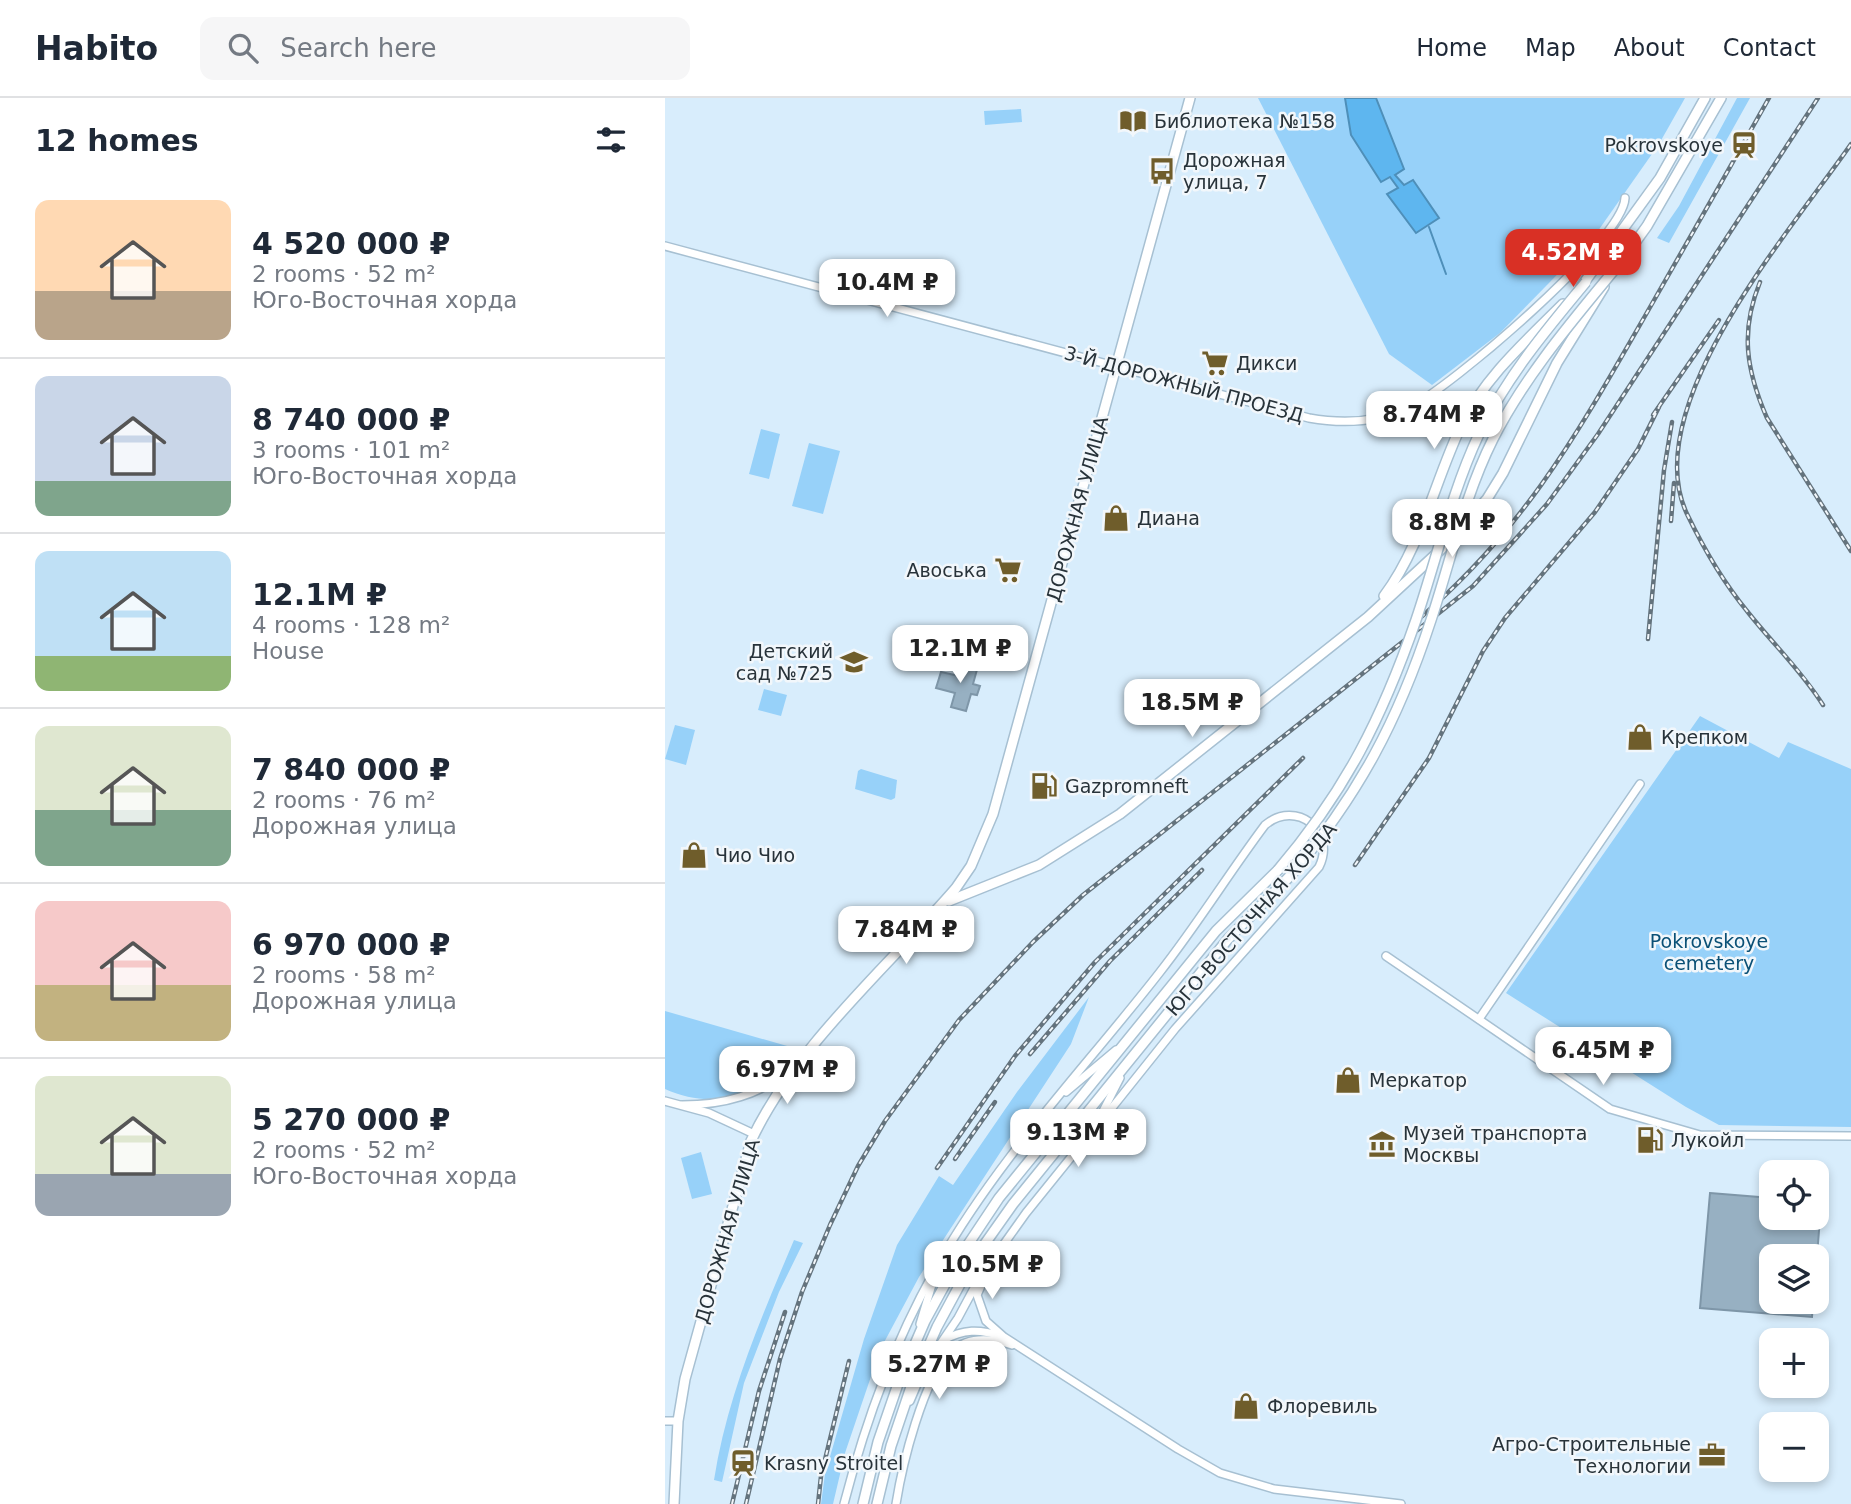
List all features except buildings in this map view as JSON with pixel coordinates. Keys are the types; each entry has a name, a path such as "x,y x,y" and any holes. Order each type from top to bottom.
{"main road":[{"name":"ДОРОЖНАЯ УЛИЦА","path":"674,1504 678,1421 685,1379 743,1164 754,1134 774,1097 798,1065 966,875 993,814 1190,98"},
{"name":"ЮГО-ВОСТОЧНАЯ ХОРДА","path":"863,1504 878,1442 914,1346 961,1255 999,1198 1122,1046 1216,931 1278,870 1338,792 1373,732 1416,618 1458,483 1480,432 1533,346 1586,282 1634,216 1705,98"},
{"name":"ЮГО-ВОСТОЧНАЯ ХОРДА","path":"877,1504 891,1446 937,1327 972,1262 1013,1204 1228,939 1291,875 1335,822 1385,737 1431,621 1472,488 1493,439 1545,355 1647,226 1721,98"},
{"path":"940,907 1039,865 1120,814 1368,617 1448,543 1487,499 1503,473 1557,363 1620,263"},
{"path":"1368,617 1391,586 1403,564 1462,424 1477,400 1529,338 1586,282"},
{"path":"966,875 971,887 979,889"},
{"path":"956,888 979,889"}],"street":[{"name":"3-Й ДОРОЖНЫЙ ПРОЕЗД","path":"665,246 1309,418 1347,422 1387,416 1421,401 1459,375 1531,314 1612,225 1624,205 1625,198"},
{"path":"1479,1019 1640,784"},
{"path":"844,1504 866,1426 886,1369 940,1261 982,1197 1162,970 1265,825 1284,815 1308,820 1319,831 1325,844 1319,867 1175,1029 1026,1213 924,1368 891,1446"},
{"path":"1386,956 1610,1109 1700,1135 1851,1136"},
{"path":"1056,1101 1122,1046"},
{"path":"1091,1134 1115,1085 1135,1055"},
{"path":"682,1105 721,1103 751,1094 798,1065"},
{"path":"665,1101 731,1122 754,1134"},
{"path":"914,1346 940,1261"},
{"path":"991,1263 977,1296 986,1321 1025,1351 1220,1473 1274,1489 1401,1504"},
{"path":"943,1340 954,1334 978,1331 1004,1337"},
{"path":"896,1504 913,1434 941,1363 961,1345 984,1339 997,1340 1025,1351"},
{"path":"665,1421 678,1421"}],"green space":[{"path":"1258,98 1685,98 1659,144 1593,238 1500,333 1432,385 1389,354"},
{"path":"1737,98 1750,98 1669,243 1657,238 1679,206"},
{"path":"1021,109 1022,122 985,125 984,111"},
{"path":"761,429 780,434 769,479 749,474"},
{"path":"809,443 840,451 823,514 792,506"},
{"path":"764,689 787,695 781,716 758,710"},
{"name":"Pokrovskoye cemetery","path":"1700,716 1779,758 1788,742 1851,769 1851,1127 1719,1125 1506,993"},
{"path":"675,725 695,730 686,765 665,759"},
{"path":"861,769 897,780 895,798 891,800 855,789 858,771"},
{"path":"1089,997 1071,1044 919,1277 880,1350 845,1453 833,1504 821,1504 825,1474 864,1339 897,1245 939,1176 953,1185 1017,1092"},
{"path":"665,1011 801,1050 771,1077 739,1094 704,1099 685,1096 665,1089"},
{"path":"701,1152 712,1194 692,1199 681,1158"},
{"path":"794,1240 803,1243 779,1292 744,1383 722,1482 714,1480 736,1388"}],"shaded area":[{"path":"1345,98 1376,98 1404,169 1395,175 1404,185 1413,180 1439,218 1416,233 1387,194 1398,188 1390,177 1381,182 1351,135"}],"waterway":[{"path":"1429,227 1446,274"}],"railway":[{"path":"1413,624 1486,554 1516,518 1570,443 1769,98"},
{"path":"746,1504 780,1359 802,1292 830,1225 858,1166 885,1121 959,1020 1033,942 1083,895 1473,586 1547,504 1598,434 1818,98"},
{"path":"1823,705 1739,600 1715,565 1688,516 1677,473 1683,425 1701,373 1727,321 1760,270 1851,144"},
{"path":"1760,282 1748,334 1754,383 1767,418 1851,551"},
{"path":"1653,415 1719,320"},
{"path":"1355,865 1429,758 1483,651 1505,618 1595,512 1638,449 1659,407"},
{"path":"1648,639 1664,470 1672,422"},
{"path":"1671,521 1674,483"},
{"path":"937,1168 1015,1056 1095,962 1303,758"},
{"path":"1030,1054 1110,961 1202,870"},
{"path":"955,1159 995,1102"},
{"path":"732,1504 759,1391 785,1312"},
{"path":"818,1504 821,1476 849,1361"}],"place":[{"name":"Библиотека №158","path":"1133,121"},
{"name":"Pokrovskoye","path":"1744,145"},
{"name":"Дорожная улица, 7","path":"1162,171"},
{"name":"Дикси","path":"1215,363"},
{"name":"Диана","path":"1116,518"},
{"name":"Авоська","path":"1008,570"},
{"name":"Детский сад №725","path":"854,662"},
{"name":"Крепком","path":"1640,737"},
{"name":"Gazpromneft","path":"1044,786"},
{"name":"Чио Чио","path":"694,855"},
{"name":"Меркатор","path":"1348,1080"},
{"name":"Лукойл","path":"1650,1140"},
{"name":"Музей транспорта Москвы","path":"1382,1144"},
{"name":"Флоревиль","path":"1246,1406"},
{"name":"Агро-Строительные Технологии","path":"1712,1455"},
{"name":"Krasny Stroitel","path":"743,1463"}]}
